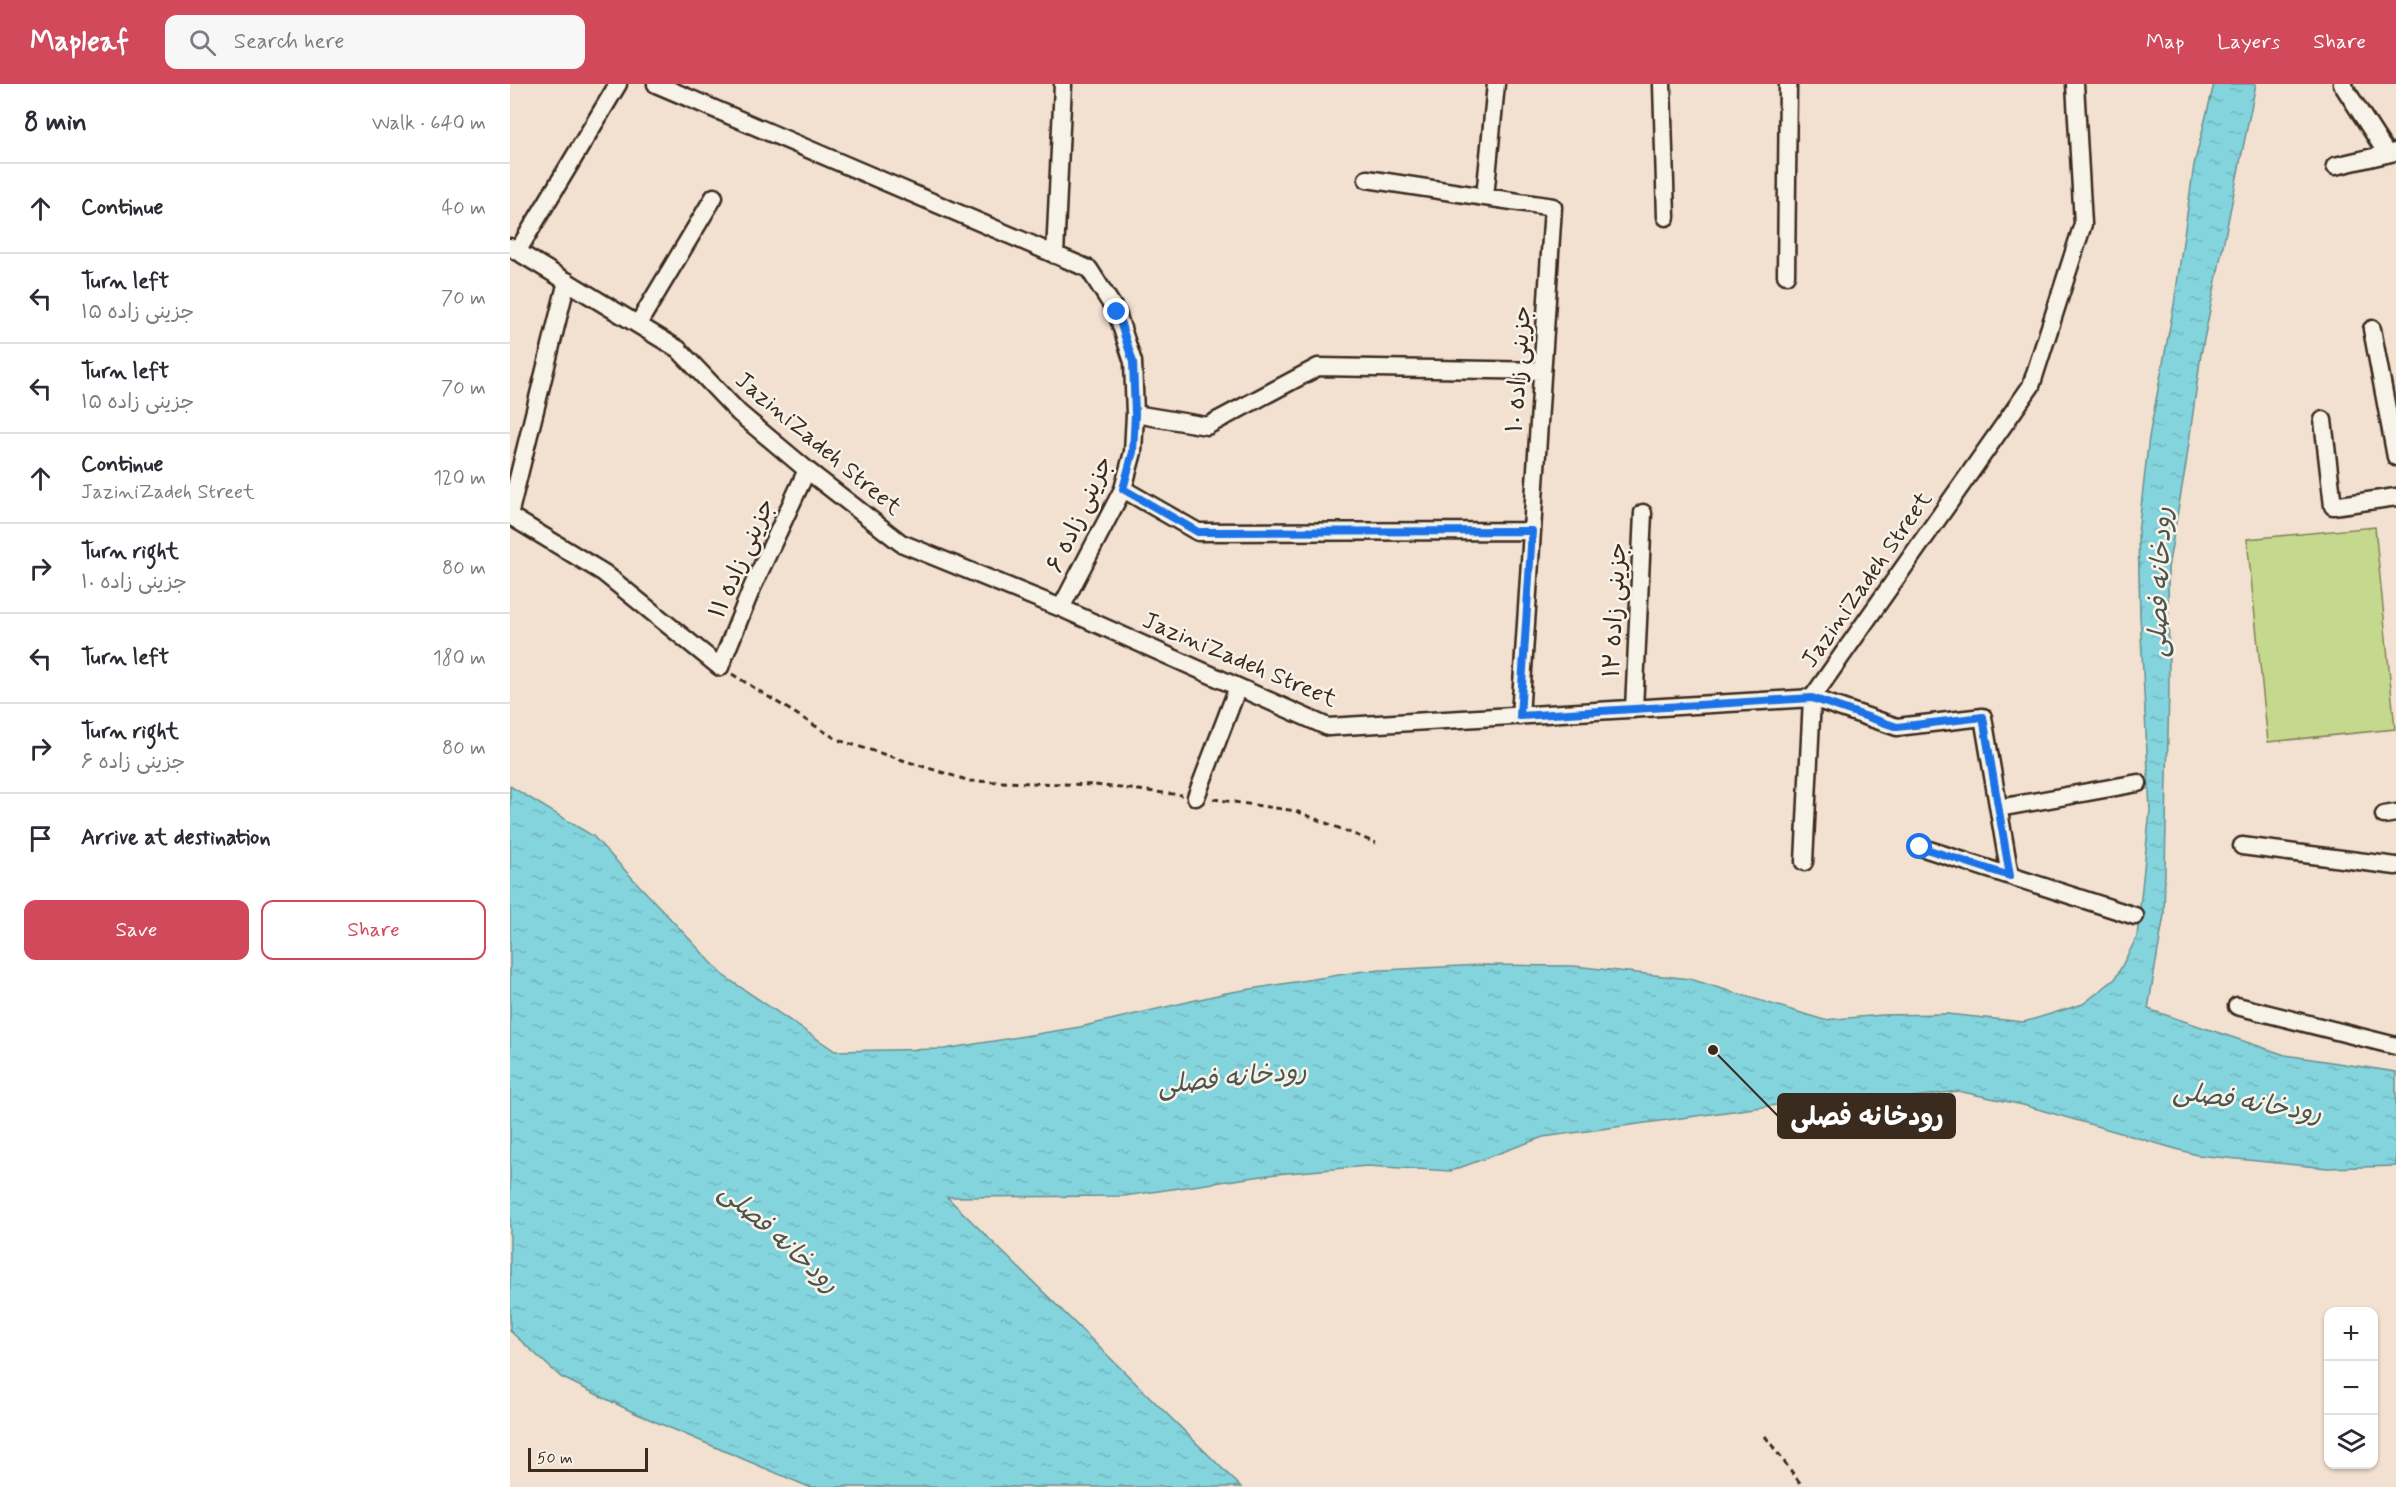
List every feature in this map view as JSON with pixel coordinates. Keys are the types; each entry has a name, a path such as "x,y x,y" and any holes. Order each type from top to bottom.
{"street":[{"path":"514,249 618,84"},
{"name":"جزینی زاده ۶","path":"656,84 1089,269 1117,312 1133,362 1135,414 1133,452 1123,489 1061,608"},
{"path":"1055,255 1063,84"},
{"path":"1662,84 1666,217"},
{"path":"1786,275 1788,84"},
{"name":"JaziniZadeh Street","path":"514,249 678,348 739,413 807,470 901,543 1061,608 1329,727 1812,698 2031,386 2083,224 2074,84"},
{"path":"2335,166 2391,153 2342,84"},
{"path":"1367,179 1485,197 1492,85"},
{"path":"638,324 714,197"},
{"name":"جزینی زاده ۱۰","path":"1485,197 1553,207 1520,716"},
{"path":"510,511 567,281"},
{"path":"2373,328 2396,457"},
{"path":"1135,414 1207,426 1318,367 1542,371"},
{"path":"2323,420 2333,506 2396,497"},
{"name":"جزینی زاده ۱۱","path":"720,666 751,590 807,470"},
{"path":"1123,489 1198,532 1532,531"},
{"name":"جزینی زاده ۱۲","path":"1634,709 1643,513"},
{"path":"510,516 604,573 720,666"},
{"path":"1196,797 1238,687"},
{"path":"1804,862 1812,698 1897,727 1983,717 2010,876"},
{"path":"1999,808 2138,783"},
{"path":"2242,846 2396,866"},
{"path":"1920,847 2135,916"},
{"path":"2237,1006 2396,1046"}],"path":[{"path":"720,666 838,740 970,781 1095,785 1296,811 1376,843"},
{"path":"1765,1436 1803,1487"}],"green space":[{"path":"2375,527 2395,729 2268,742 2247,539"}],"water":[{"path":"2214,84 2256,84 2201,354 2186,464 2168,568 2169,687 2164,915 2148,1009 2285,1055 2396,1072 2396,1166 2327,1168 2197,1155 2023,1105 1958,1091 1899,1099 1842,1098 1784,1104 1543,1137 1451,1171 1367,1166 1276,1174 1124,1196 947,1197 1241,1487 809,1487 635,1413 561,1377 510,1331 510,786 593,836 724,976 835,1051 944,1049 1080,1027 1226,993 1364,971 1481,965 1574,966 1690,979 1824,1020 1883,1015 1947,1014 2024,1022 2083,1004 2115,979 2137,937 2150,810 2138,533 2149,437 2174,305 2194,165"}],"place":[{"name":"رودخانه فصلی","path":"1713,1050"}],"route":[{"path":"1117,312 1133,362 1135,414 1133,452 1123,489 1198,532 1532,531 1520,716 1812,698 1897,727 1983,717 2010,876 1920,847"}]}
